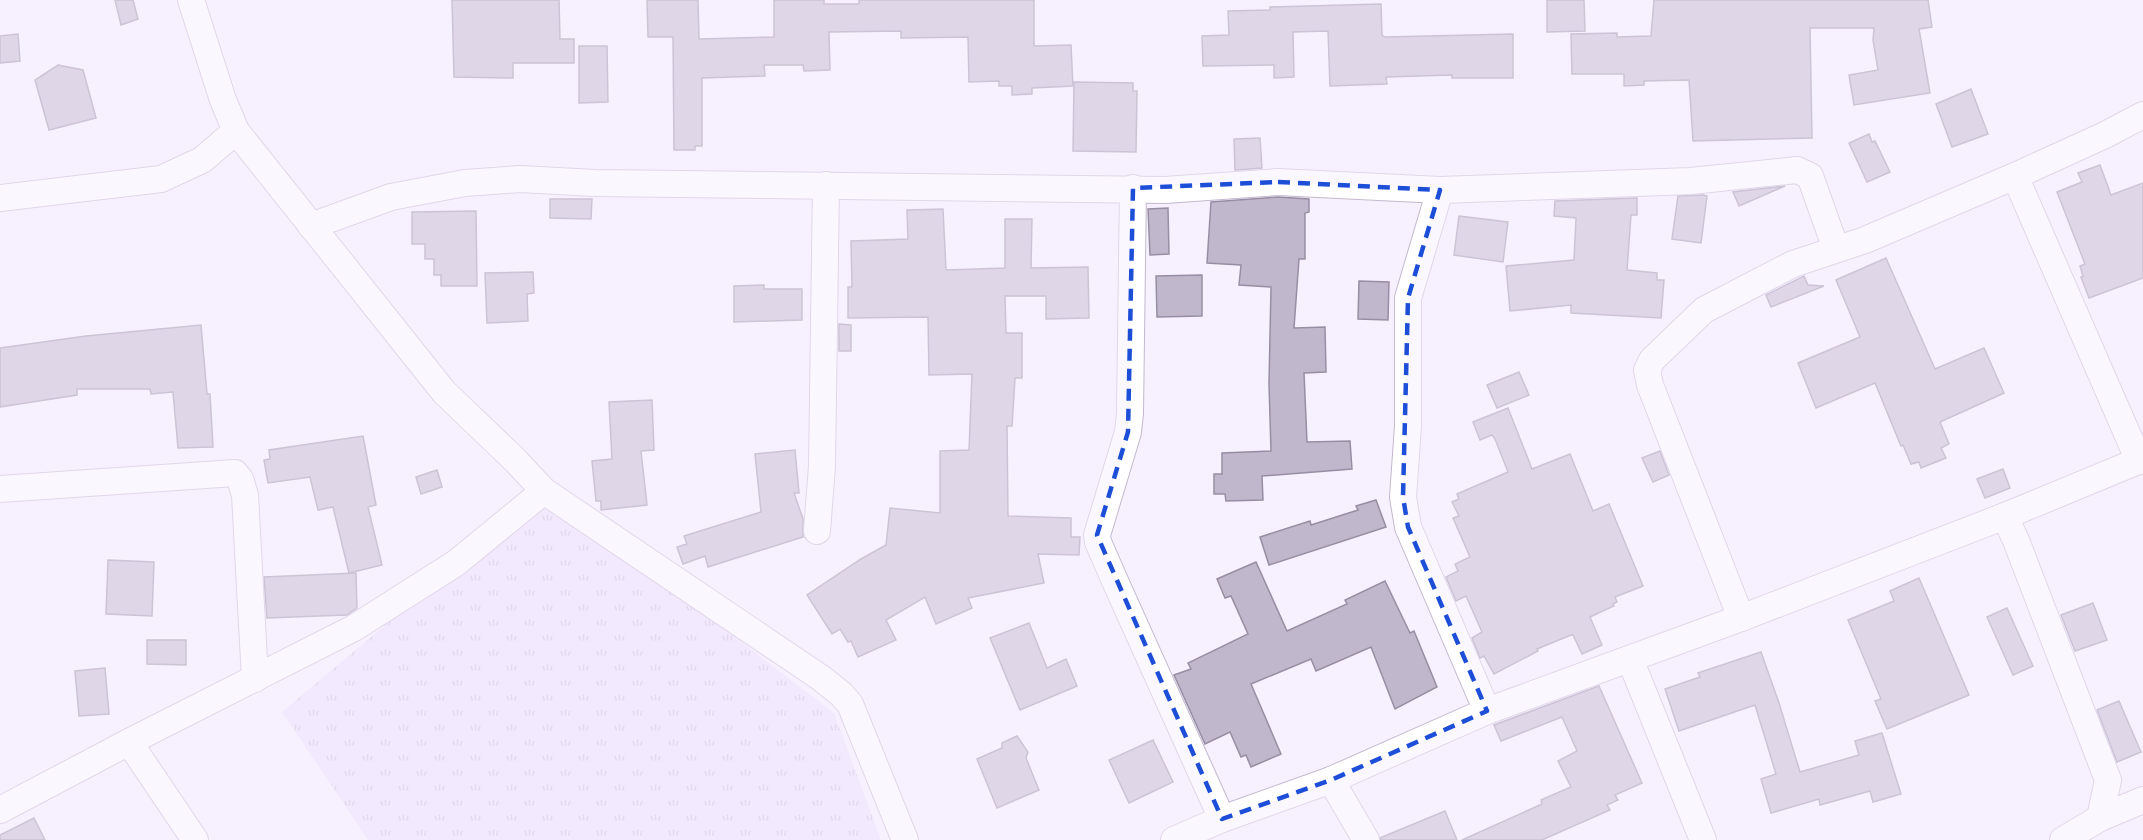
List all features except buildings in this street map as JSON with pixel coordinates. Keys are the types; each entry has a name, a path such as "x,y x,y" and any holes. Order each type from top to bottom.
{"street":[{"path":"191,0 223,100 236,131 444,392 544,491 841,694 850,704 905,840"},
{"path":"1741,618 1650,385 1647,370 1652,360 1704,310 1793,264 1865,240 2015,176 2143,115"},
{"path":"0,198 161,179 202,160 236,131"},
{"path":"311,226 391,197 465,183 520,179 595,183 1165,190 1278,182 1440,190 1691,181 1797,170 1810,176 1836,249"},
{"path":"1174,840 1222,819 1331,780 1487,711 1741,618 2005,516 2141,460 2015,176"},
{"path":"817,531 822,466 826,185"},
{"path":"1133,188 1128,432 1097,535 1114,581 1222,819"},
{"path":"1440,190 1408,298 1408,426 1403,497 1408,527 1487,711"},
{"path":"0,489 235,473 240,479 245,495 255,679"},
{"path":"0,810 354,628 456,563 544,491"},
{"path":"2005,516 2108,780 2100,818"},
{"path":"1630,659 1703,840"},
{"path":"129,742 195,840"},
{"path":"1331,780 1366,840"},
{"path":"2063,840 2100,818 2143,800"}],"highlighted area":[{"path":"1278,182 1440,190 1408,298 1403,497 1408,527 1487,711 1331,780 1222,819 1097,535 1128,432 1133,188"}],"green space":[{"path":"544,491 834,713 881,840 368,840 282,712"}]}
